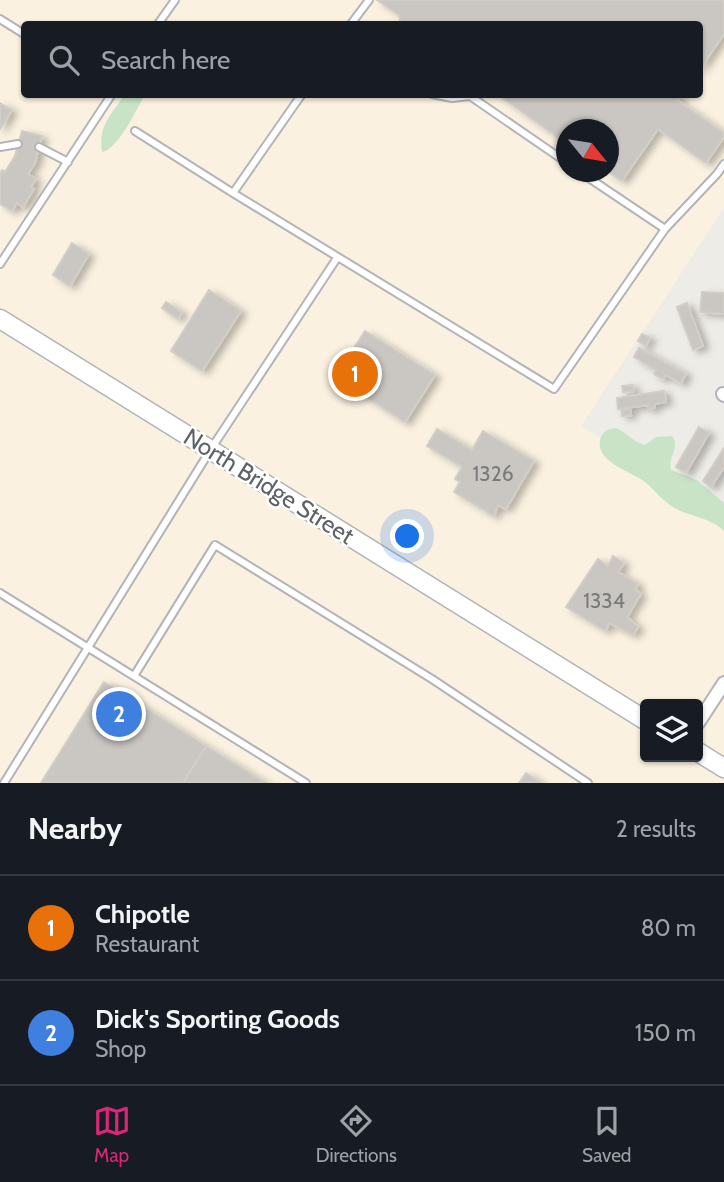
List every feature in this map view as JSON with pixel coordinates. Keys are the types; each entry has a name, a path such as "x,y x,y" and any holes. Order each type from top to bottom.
{"main road":[{"name":"North Bridge Street","path":"0,319 640,717"},
{"path":"703,755 724,768"}],"street":[{"path":"703,715 724,683"}],"lane":[{"path":"160,21 175,0"},
{"path":"353,21 369,0"},
{"path":"0,19 21,32"},
{"path":"0,264 109,98"},
{"path":"233,193 299,98"},
{"path":"473,98 556,155"},
{"path":"135,131 337,258 554,389 665,229 718,174 724,164"},
{"path":"0,147 18,144"},
{"path":"39,148 68,162"},
{"path":"595,182 665,229"},
{"path":"4,783 211,449 337,258"},
{"path":"134,676 215,545 432,679 588,783"},
{"path":"0,593 306,783"}],"shaded area":[{"path":"0,0 724,0 724,208 581,426 724,514 724,783 0,783"}],"green space":[{"path":"122,98 143,98 121,137 108,150 102,152 102,135"},
{"path":"616,428 645,445 656,437 672,436 675,448 671,470 697,480 724,503 724,531 711,522 676,509 645,482 616,466 603,455 600,448 602,434"}],"building":[{"path":"377,0 724,0 724,34 703,65 703,21 400,21 399,15"},
{"path":"503,98 679,98 677,100 724,133 706,163 658,129 622,181 619,179 619,119 556,119 556,136"},
{"path":"0,103 12,110 0,129"},
{"path":"22,131 42,136 35,163 28,174 36,179 31,187 34,189 23,207 17,203 12,211 0,204 0,174 2,170 5,172 15,156"},
{"path":"72,243 89,254 70,286 53,275"},
{"path":"209,290 241,311 202,371 171,351"},
{"path":"702,292 724,293 724,314 700,312"},
{"path":"166,302 182,312 178,319 162,308"},
{"path":"687,303 703,346 693,350 677,307"},
{"path":"365,331 435,375 405,422 335,377"},
{"path":"642,334 650,338 646,346 638,341"},
{"path":"639,348 686,374 681,383 666,375 663,379 654,374 656,370 634,357"},
{"path":"633,385 634,391 623,392 622,386"},
{"path":"664,391 666,402 655,404 655,408 648,409 648,405 618,409 617,398"},
{"path":"630,409 631,415 622,416 622,410"},
{"path":"699,427 709,433 686,473 676,467"},
{"path":"437,429 472,450 483,431 534,461 506,509 498,505 494,516 454,492 460,482 455,479 462,467 427,446"},
{"path":"724,448 724,467 711,487 703,481"},
{"path":"613,556 624,563 618,572 638,584 635,589 641,594 627,617 638,627 633,635 610,623 605,631 566,607 598,559 608,566"},
{"path":"104,682 206,746 183,783 41,783"},
{"path":"206,746 266,783 183,783"},
{"path":"526,773 541,783 519,783"}],"place":[{"name":"Chipotle","path":"355,374"},
{"name":"Dick's Sporting Goods","path":"119,714"}]}
